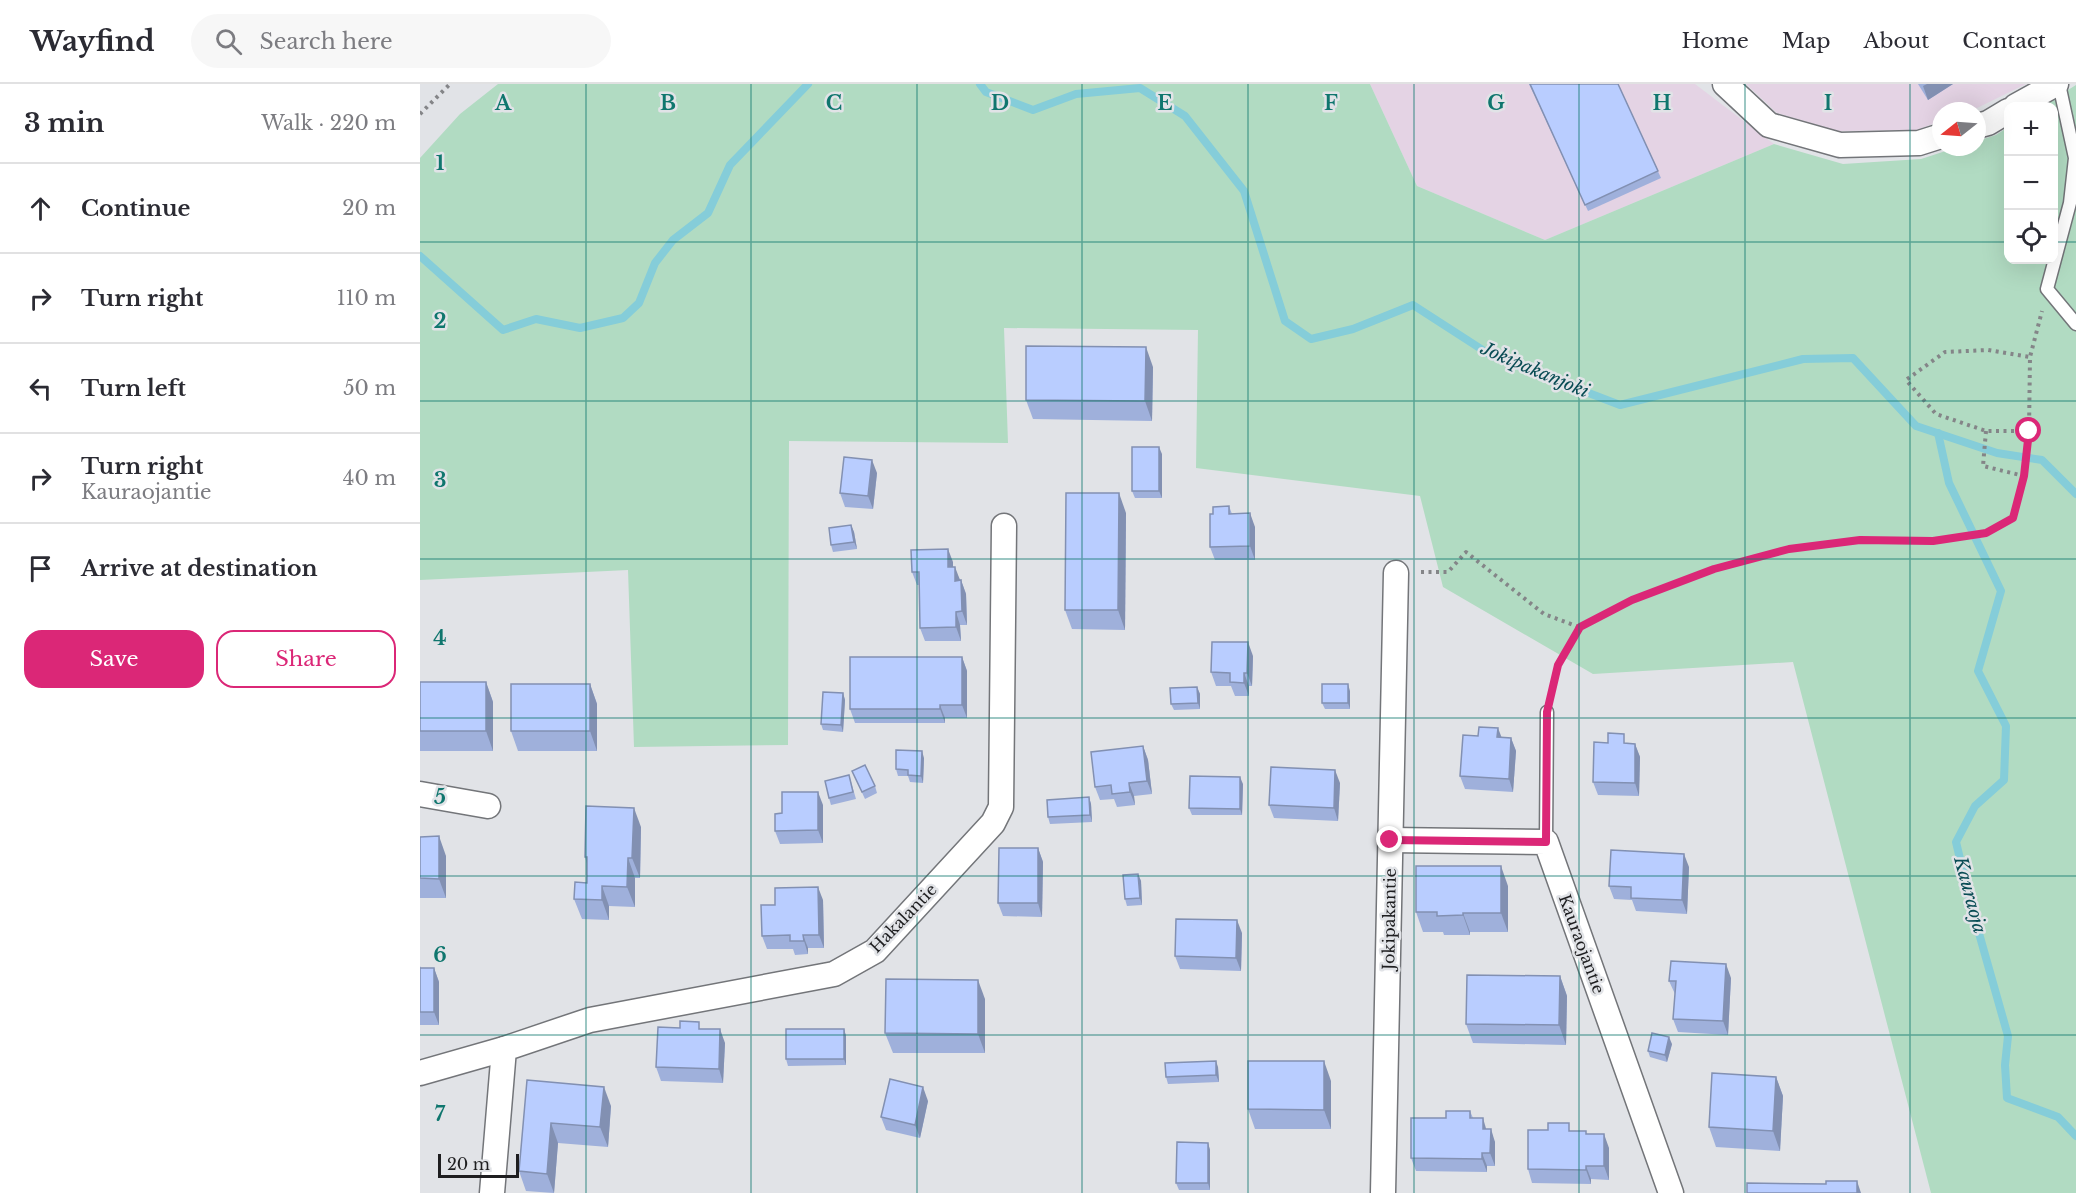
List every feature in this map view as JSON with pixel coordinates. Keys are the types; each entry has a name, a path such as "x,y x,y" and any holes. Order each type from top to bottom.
{"street":[{"path":"1725,84 1769,125 1840,145 1919,142 1932,138"},
{"path":"2023,102 2057,84"},
{"path":"1986,124 2004,113"},
{"name":"Hakalantie","path":"420,1073 504,1049 590,1020 834,974 875,951 993,823 1001,807 1004,526"},
{"name":"Jokipakantie","path":"1383,1193 1396,573"},
{"path":"420,794 488,806"},
{"path":"1390,840 1546,842"},
{"name":"Kauraojantie","path":"1546,842 1671,1193"},
{"path":"492,1193 504,1049"}],"lane":[{"path":"2057,84 2075,158 2070,203 2047,289 2076,324"},
{"path":"1546,842 1547,712"}],"path":[{"path":"420,114 450,84"},
{"path":"1547,712 1558,665 1580,627 1632,600 1714,569 1789,549 1860,540 1933,541 1986,533 2013,518 2024,476 2029,431 2030,357 2047,289"},
{"path":"2029,431 1986,431 1936,414 1906,380 1945,352 1988,350 2030,357"},
{"path":"1986,431 1983,466 2024,476"},
{"path":"1396,573 1448,572 1466,552 1544,614 1580,627"}],"shaded area":[{"path":"1370,84 1695,84 1774,144 1545,240 1417,186"},
{"path":"1746,84 2026,84 1986,104 1932,102 1932,124 1916,130 1838,131 1777,113"}],"green space":[{"path":"498,84 1370,84 1417,186 1545,240 1774,144 1843,164 1921,159 1932,155 1986,156 1986,138 2004,130 2004,264 2058,264 2058,102 2048,102 2076,85 2076,1193 1931,1193 1793,662 1593,674 1443,587 1420,496 1196,468 1198,330 1004,328 1008,443 789,441 788,745 634,747 628,570 420,580 420,158 460,114"}],"building":[{"path":"1530,84 1618,84 1658,171 1585,205"},
{"path":"1026,346 1146,347 1145,401 1026,400"},
{"path":"1132,447 1159,447 1159,491 1132,491"},
{"path":"844,457 872,460 868,496 840,493"},
{"path":"1066,493 1119,493 1118,610 1065,610"},
{"path":"1229,506 1229,514 1250,513 1250,546 1210,547 1210,514 1213,514 1213,507"},
{"path":"851,525 854,542 831,545 829,528"},
{"path":"948,549 948,567 955,567 955,581 961,580 962,611 956,612 956,627 920,628 919,572 912,572 911,550"},
{"path":"1212,642 1248,642 1247,673 1244,673 1244,683 1230,682 1230,673 1211,672"},
{"path":"850,657 962,657 962,705 940,705 940,709 850,709"},
{"path":"420,682 486,682 486,731 420,731"},
{"path":"511,684 590,684 590,731 511,731"},
{"path":"1322,684 1348,684 1348,703 1322,703"},
{"path":"1197,687 1198,703 1171,704 1170,688"},
{"path":"823,692 843,693 841,725 821,724"},
{"path":"1479,727 1498,728 1497,737 1511,738 1509,779 1460,776 1463,735 1478,736"},
{"path":"1608,733 1624,734 1624,743 1635,744 1635,783 1593,782 1594,742 1608,743"},
{"path":"1143,746 1147,781 1129,783 1130,792 1112,794 1111,785 1095,787 1091,752"},
{"path":"896,750 922,751 921,776 908,775 908,770 896,769"},
{"path":"865,765 875,786 862,792 852,771"},
{"path":"1271,767 1335,770 1334,808 1269,805"},
{"path":"849,775 853,792 829,798 825,781"},
{"path":"1190,776 1240,777 1240,809 1189,808"},
{"path":"782,792 818,792 818,830 775,831 775,814 782,813"},
{"path":"1089,797 1090,815 1048,817 1047,800"},
{"path":"586,806 634,808 632,858 628,858 627,887 602,886 602,900 574,899 575,882 587,883"},
{"path":"439,836 439,879 420,878 420,837"},
{"path":"999,848 1038,848 1038,903 998,903"},
{"path":"1611,850 1684,854 1682,900 1631,898 1631,887 1609,886"},
{"path":"1416,866 1501,866 1501,913 1437,916 1437,912 1416,912"},
{"path":"1138,874 1140,898 1125,899 1123,875"},
{"path":"818,887 819,935 803,935 804,941 790,941 790,935 762,936 761,905 775,905 775,888"},
{"path":"1176,919 1237,920 1236,958 1175,956"},
{"path":"1671,961 1726,964 1723,1021 1673,1019 1676,981 1669,981"},
{"path":"420,968 434,968 434,1012 420,1012"},
{"path":"1467,975 1560,976 1559,1025 1466,1024"},
{"path":"886,979 978,980 978,1034 885,1033"},
{"path":"680,1021 699,1022 699,1029 720,1029 719,1069 656,1067 658,1027 680,1028"},
{"path":"786,1029 844,1029 844,1059 786,1059"},
{"path":"1652,1033 1669,1037 1665,1055 1648,1051"},
{"path":"1216,1061 1216,1075 1166,1077 1165,1063"},
{"path":"1248,1061 1324,1061 1324,1110 1248,1109"},
{"path":"1712,1073 1776,1077 1773,1131 1709,1127"},
{"path":"890,1079 923,1087 915,1125 881,1117"},
{"path":"527,1080 604,1087 600,1127 551,1123 547,1174 519,1171"},
{"path":"1446,1111 1470,1111 1470,1118 1483,1118 1483,1129 1491,1129 1490,1153 1482,1153 1482,1159 1411,1158 1411,1118 1446,1118"},
{"path":"1548,1123 1569,1123 1569,1131 1604,1134 1604,1166 1586,1166 1586,1170 1528,1169 1528,1130 1548,1130"},
{"path":"1177,1142 1208,1143 1208,1183 1176,1183"},
{"path":"1826,1181 1857,1181 1857,1193 1747,1193 1747,1183 1826,1184"}],"waterway":[{"name":"Jokipakanjoki","path":"420,256 503,330 536,319 580,328 623,318 639,303 655,263 673,240 708,213 730,165 808,84"},
{"name":"Jokipakanjoki","path":"980,84 986,92 1033,110 1076,94 1140,88 1185,116 1244,191 1285,321 1311,339 1353,329 1413,305 1492,356 1620,405 1803,359 1853,358 1916,426 1997,453 2042,460 2076,494"},
{"name":"Kauraoja","path":"1938,433 1949,483 2001,591 1978,671 2006,726 2004,780 1975,806 1956,842 1971,905 2008,1036 2005,1065 2007,1098 2058,1117 2076,1136"}],"route":[{"path":"1390,840 1546,842 1547,712 1558,665 1580,627 1632,600 1714,569 1789,549 1860,540 1933,541 1986,533 2013,518 2024,476 2029,431"}]}
